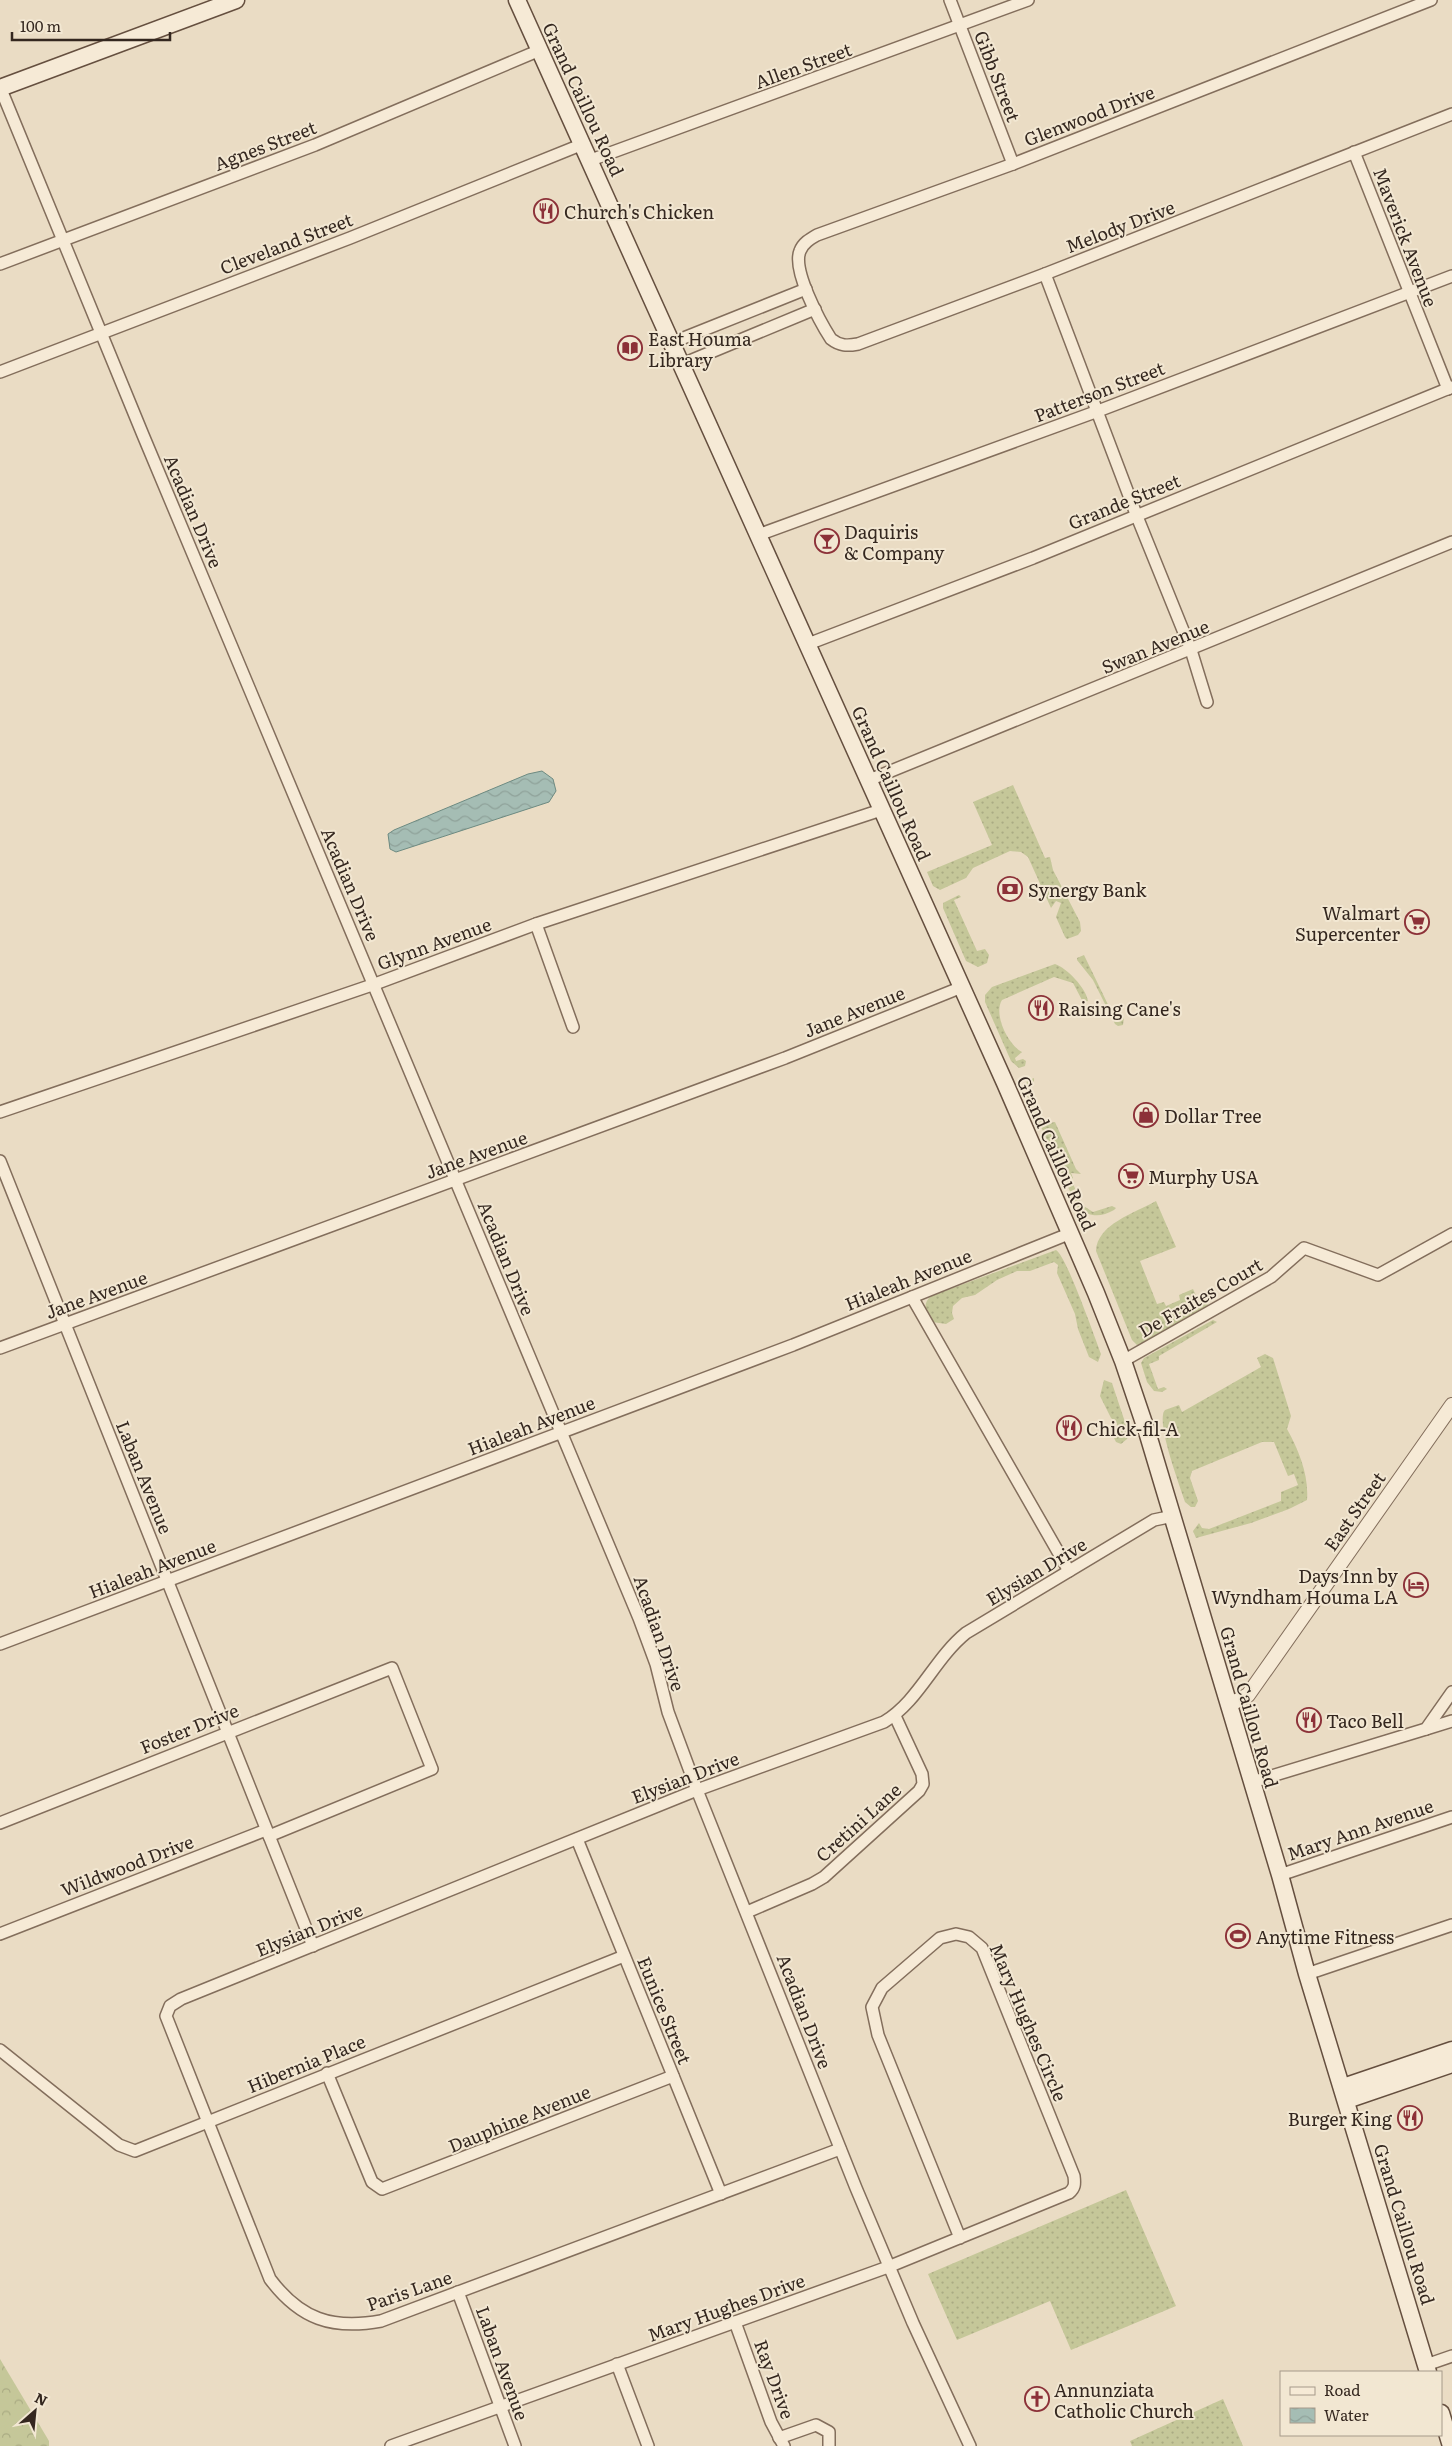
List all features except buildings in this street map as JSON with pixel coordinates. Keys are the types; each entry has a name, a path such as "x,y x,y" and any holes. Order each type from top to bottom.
{"main road":[{"path":"0,87 236,0"},
{"name":"Grand Caillou Road","path":"516,0 583,144 672,343 680,365 962,987 1071,1233 1123,1361 1173,1516 1280,1875 1307,1974 1345,2093 1427,2368"},
{"path":"1345,2093 1452,2050"},
{"path":"1345,2093 1452,2064"},
{"path":"1442,2416 1451,2446"}],"street":[{"name":"Gibb Street","path":"950,0 1012,164"},
{"name":"Allen Street","path":"590,160 1028,0"},
{"name":"Glenwood Drive","path":"816,309 806,289 798,261 799,252 808,239 1012,164 1431,0"},
{"name":"Agnes Street","path":"0,264 308,148 540,50"},
{"name":"Acadian Drive","path":"0,87 143,435 640,1618 656,1664 668,1712 697,1790 840,2149 888,2268 970,2446"},
{"name":"Melody Drive","path":"816,309 831,339 847,346 1045,274 1452,114"},
{"name":"Cleveland Street","path":"0,372 583,144"},
{"name":"Maverick Avenue","path":"1354,152 1409,292 1450,388"},
{"path":"1045,274 1136,514 1191,650 1207,702"},
{"name":"Patterson Street","path":"758,536 1098,411 1452,276"},
{"path":"672,343 806,289"},
{"path":"680,365 816,309"},
{"name":"Grande Street","path":"808,644 1033,558 1136,514 1450,388"},
{"name":"Swan Avenue","path":"869,780 1452,542"},
{"name":"Glynn Avenue","path":"0,1112 375,984 536,924 881,810"},
{"path":"536,924 574,1027"},
{"name":"Jane Avenue","path":"0,1348 785,1058 962,987"},
{"name":"Laban Avenue","path":"0,1161 312,1946"},
{"name":"Hialeah Avenue","path":"0,1644 563,1432 912,1297 1071,1233"},
{"name":"De Fraites Court","path":"1123,1361 1271,1277 1304,1248 1378,1275 1452,1234"},
{"path":"912,1297 1069,1571"},
{"name":"East Street","path":"1229,1705 1248,1695 1452,1405"},
{"name":"Elysian Drive","path":"169,2009 174,2002 181,1999 697,1790 876,1726 895,1716 905,1707 957,1640 1154,1520 1173,1516"},
{"name":"Foster Drive","path":"0,1822 392,1668 432,1770"},
{"path":"1426,1729 1452,1692"},
{"name":"Cretini Lane","path":"747,1912 824,1877 919,1791 923,1784 922,1774 895,1716"},
{"path":"1252,1782 1452,1721"},
{"name":"Wildwood Drive","path":"0,1934 432,1770"},
{"name":"Mary Ann Avenue","path":"1280,1875 1452,1817"},
{"name":"Eunice Street","path":"577,1839 721,2194"},
{"path":"1307,1974 1452,1925"},
{"name":"Mary Hughes Circle","path":"960,2238 878,2035 872,2007 882,1988 945,1936 956,1934 969,1937 982,1948 1074,2176 1075,2184 1069,2193"},
{"name":"Hibernia Place","path":"0,2050 119,2146 135,2151 624,1956"},
{"name":"Paris Lane","path":"169,2009 166,2016 270,2279 292,2304 317,2318 333,2324 360,2325 381,2321 840,2149"},
{"name":"Dauphine Avenue","path":"327,2073 372,2182 382,2189 389,2188 673,2076"},
{"name":"Mary Hughes Drive","path":"391,2446 888,2268 1069,2193"},
{"name":"Laban Avenue","path":"458,2292 516,2446"},
{"name":"Ray Drive","path":"735,2322 782,2442"},
{"path":"1427,2368 1452,2356"},
{"path":"617,2364 648,2446"},
{"path":"782,2442 816,2425 828,2432 829,2446"}],"green space":[{"path":"1013,785 1045,858 1050,857 1053,870 1080,922 1081,931 1078,935 1067,939 1065,937 1056,917 1061,903 1056,901 1051,908 1028,857 1021,852 1010,851 973,868 966,878 940,890 933,886 927,872 992,845 973,802"},
{"path":"959,895 961,897 954,900 977,951 985,949 989,955 987,963 978,967 966,961 943,908 943,903"},
{"path":"1084,955 1114,1017 1121,1015 1124,1017 1123,1025 1118,1026 1115,1024 1093,980 1077,960 1077,958"},
{"path":"1055,964 1075,979 1084,990 1088,1001 1083,1002 1073,983 1054,977 1002,1000 999,1013 1003,1029 1012,1043 1022,1052 1015,1058 1016,1061 1023,1059 1026,1061 1025,1066 1019,1068 1011,1061 985,1002 985,995 992,987"},
{"path":"1034,1078 1034,1081 1027,1086 1045,1124 1055,1122 1076,1169 1081,1174 1071,1173 1073,1178 1071,1179 1082,1205 1093,1212 1112,1206 1116,1208 1114,1210 1095,1215 1086,1213 1077,1207 1025,1091 1027,1081"},
{"path":"1156,1201 1176,1247 1140,1261 1157,1304 1164,1302 1166,1306 1180,1300 1179,1295 1193,1289 1199,1302 1205,1300 1209,1302 1207,1306 1141,1345 1137,1345 1132,1340 1096,1251 1103,1233 1110,1226"},
{"path":"1056,1250 1061,1255 1087,1315 1101,1354 1098,1362 1089,1357 1078,1329 1075,1314 1057,1273 1058,1265 1054,1262 1030,1271 1017,1271 997,1280 975,1295 962,1298 953,1306 952,1313 954,1319 946,1324 932,1322 926,1306 926,1302 931,1296"},
{"path":"1213,1320 1217,1322 1159,1356 1159,1360 1149,1364 1158,1389 1164,1387 1167,1389 1162,1392 1154,1391 1147,1382 1141,1363 1144,1358"},
{"path":"1265,1354 1273,1358 1291,1416 1287,1429 1305,1472 1307,1500 1251,1523 1196,1538 1193,1531 1199,1523 1202,1528 1209,1529 1281,1501 1281,1492 1298,1485 1294,1474 1288,1476 1274,1442 1262,1442 1192,1471 1190,1478 1198,1501 1195,1507 1191,1507 1185,1502 1166,1440 1163,1427 1165,1410 1179,1405 1182,1412 1261,1367 1257,1358"},
{"path":"1104,1380 1112,1383 1129,1434 1127,1439 1121,1444 1116,1442 1112,1434 1117,1427 1117,1423 1111,1418 1100,1396"},
{"path":"1126,2190 1176,2306 1071,2350 1050,2301 957,2340 928,2274"},
{"path":"0,2359 49,2441 49,2446 0,2446"},
{"path":"1223,2399 1243,2446 1132,2446 1130,2441"}],"water":[{"path":"542,771 553,779 556,791 549,802 396,852 390,849 388,834 394,830 528,774"}],"place":[{"name":"Church's Chicken","path":"546,211"},
{"name":"East Houma Library","path":"630,348"},
{"name":"Daquiris & Company","path":"827,541"},
{"name":"Synergy Bank","path":"1010,889"},
{"name":"Walmart Supercenter","path":"1417,922"},
{"name":"Raising Cane's","path":"1041,1008"},
{"name":"Dollar Tree","path":"1146,1115"},
{"name":"Murphy USA","path":"1131,1176"},
{"name":"Chick-fil-A","path":"1069,1428"},
{"name":"Days Inn by Wyndham Houma LA","path":"1416,1585"},
{"name":"Taco Bell","path":"1309,1720"},
{"name":"Anytime Fitness","path":"1238,1936"},
{"name":"Burger King","path":"1410,2118"},
{"name":"Annunziata Catholic Church","path":"1037,2399"}]}
